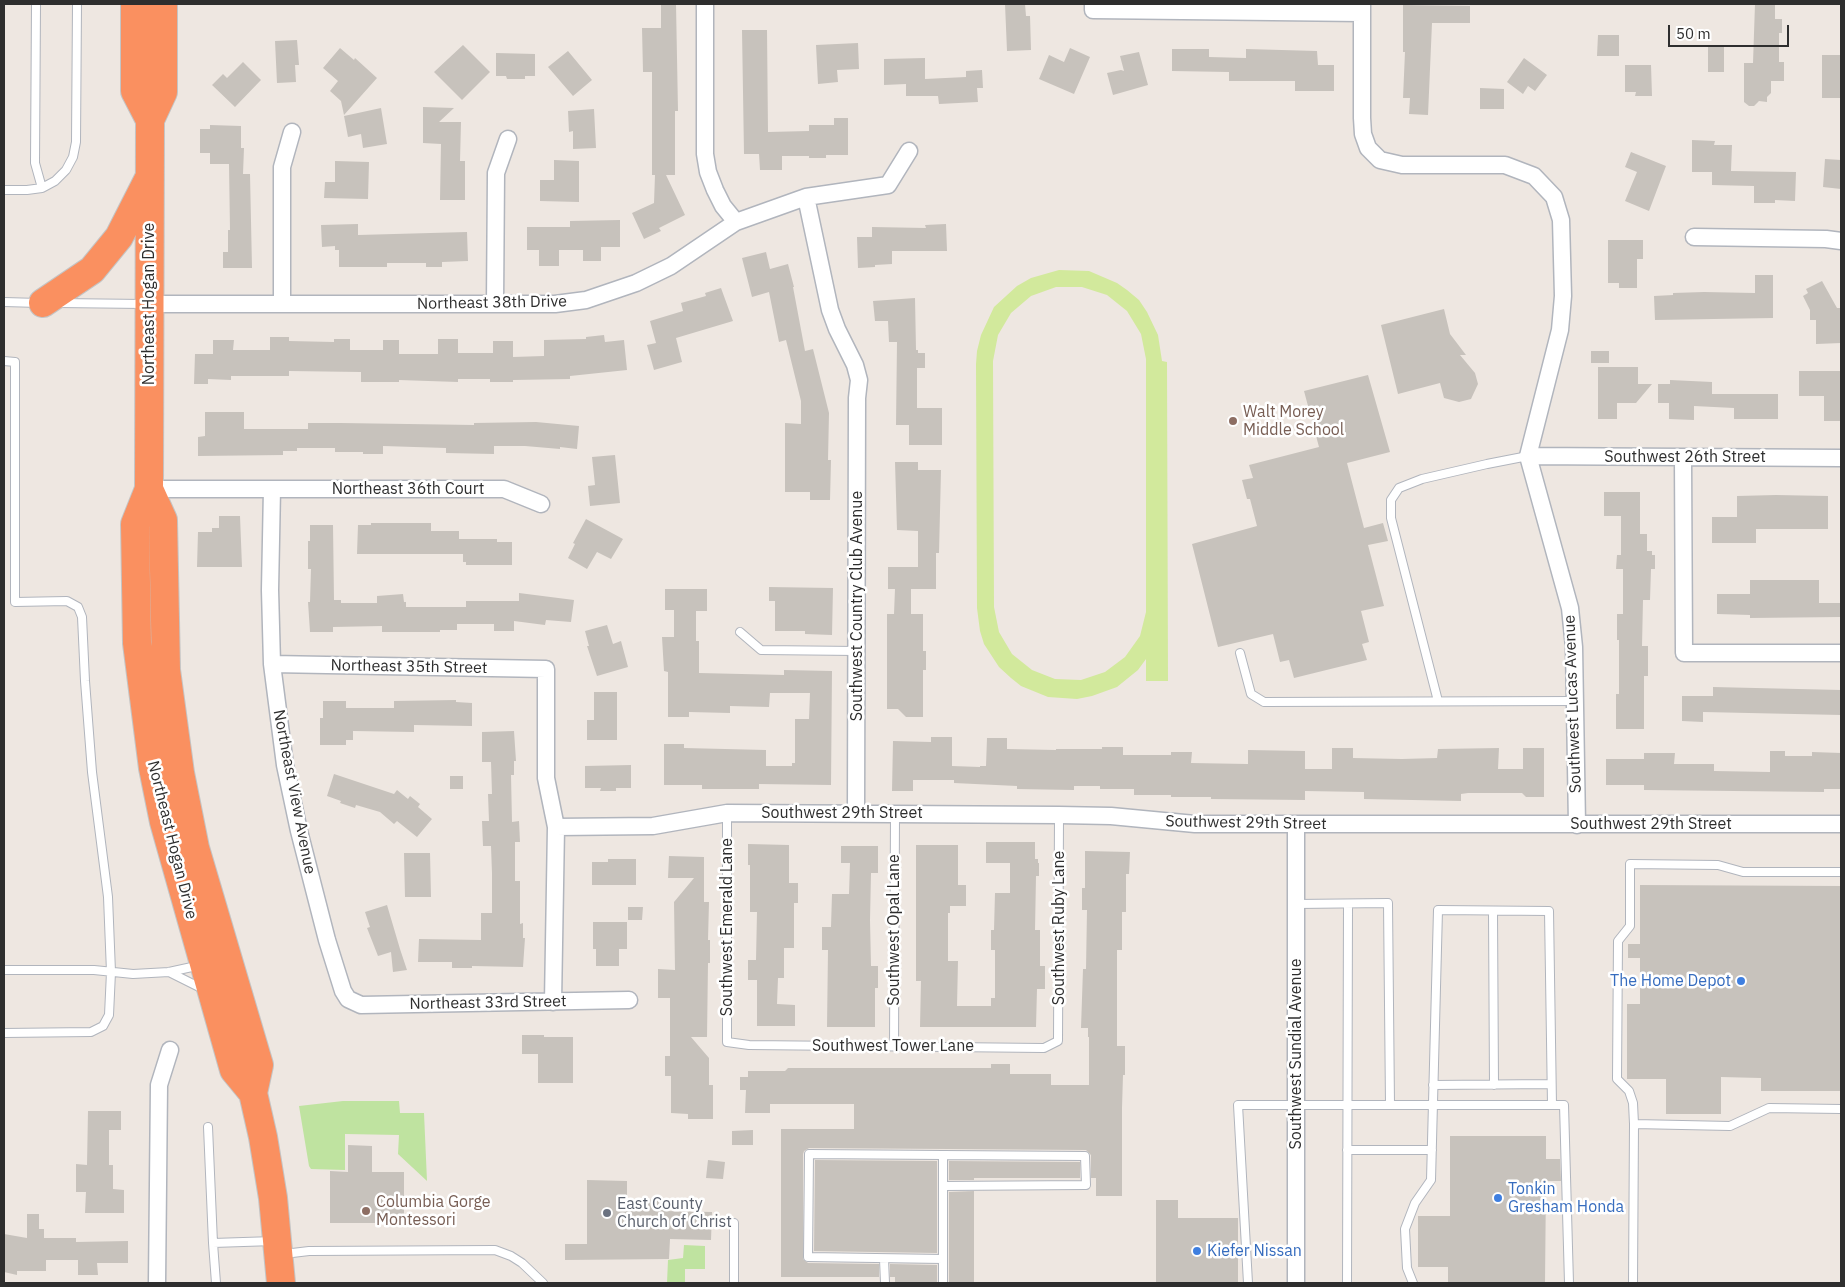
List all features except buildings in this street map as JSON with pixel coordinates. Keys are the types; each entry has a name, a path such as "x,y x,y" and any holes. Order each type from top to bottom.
{"highway":[{"name":"Northeast Hogan Drive","path":"135,17 135,90 150,120"},
{"name":"Northeast Hogan Drive","path":"163,17 163,92 150,120 149,489 135,524 135,598 142,689 153,768 164,822 218,977"},
{"path":"43,302 92,270 119,237 150,177"},
{"name":"Northeast Hogan Drive","path":"149,489 163,520 166,670 180,773 234,1070 253,1092 269,1172 279,1248 281,1283"}],"street":[{"path":"705,4 705,154 708,172 715,190 736,222"},
{"path":"1093,7 1362,8"},
{"name":"Southwest Lucas Avenue","path":"1362,8 1362,118 1363,134 1368,148 1380,160 1402,166 1505,165 1534,176 1554,197 1562,220 1563,296 1560,330 1528,456 1570,608 1574,646 1577,824"},
{"path":"282,304 282,167 292,132"},
{"path":"495,304 496,173 508,139"},
{"name":"Northeast 38th Drive","path":"149,304 555,304 586,300 636,283 671,266 736,222 806,196 888,185 909,151"},
{"name":"Southwest Country Club Avenue","path":"806,196 830,310 855,365 859,380 857,398 856,813"},
{"path":"1694,237 1826,239 1841,241"},
{"name":"Southwest 26th Street","path":"1528,456 1841,458"},
{"path":"1683,458 1684,653 1841,654"},
{"name":"Northeast 36th Court","path":"149,489 504,489 541,504"},
{"name":"Northeast View Avenue","path":"272,489 270,590 272,664 285,765 326,940 343,991 348,999"},
{"name":"Northeast 35th Street","path":"272,664 546,669 546,778 556,827"},
{"name":"Southwest 29th Street","path":"556,827 653,826 726,813 1110,816 1194,824 1841,824"},
{"name":"Southwest Sundial Avenue","path":"1296,824 1296,1283"},
{"path":"553,1002 556,827"},
{"name":"Northeast 33rd Street","path":"348,999 361,1005 629,1000"},
{"path":"157,1283 159,1085 170,1050"}],"lane":[{"path":"36,4 35,163 42,188"},
{"path":"4,190 42,188 55,181 66,170 74,156 76,142 77,4"},
{"path":"4,302 149,304"},
{"path":"4,362 15,362 15,602 67,601 78,607 82,617 92,772 108,897 111,972 109,1015 103,1026 91,1032 4,1033"},
{"path":"1438,701 1391,518 1390,500 1399,488 1422,479 1528,456"},
{"path":"740,632 760,650 856,651"},
{"path":"1240,652 1251,694 1264,702 1575,701"},
{"name":"Southwest Emerald Lane","path":"726,813 727,1042"},
{"name":"Southwest Opal Lane","path":"894,1046 895,814"},
{"name":"Southwest Ruby Lane","path":"1058,1041 1059,815"},
{"path":"1633,1283 1633,1103 1629,1091 1617,1079 1618,941 1630,926 1630,864 1718,865 1743,872 1841,872"},
{"path":"1296,904 1388,904 1390,1105"},
{"path":"1347,1283 1348,904"},
{"path":"1413,1283 1407,1268 1405,1229 1415,1203 1431,1180 1438,910 1549,911 1552,1105"},
{"path":"1493,910 1494,1085"},
{"path":"4,970 62,969 133,974 168,972 218,977"},
{"path":"168,972 218,977"},
{"name":"Southwest Tower Lane","path":"727,1042 748,1046 1044,1048 1058,1041"},
{"path":"1433,1086 1551,1084"},
{"path":"1248,1283 1238,1105 1564,1105 1569,1283"},
{"path":"1634,1124 1730,1126 1769,1108 1841,1109"},
{"path":"208,1127 216,1283"},
{"path":"1347,1150 1432,1150"},
{"path":"943,1186 1086,1185 1085,1156 809,1154 808,1258 943,1259"},
{"path":"943,1155 943,1283"},
{"path":"734,1223 734,1283"},
{"path":"213,1243 309,1251 495,1250 511,1256 522,1263 543,1283"},
{"path":"884,1259 885,1283"}],"green space":[{"path":"1059,270 1089,271 1117,283 1139,300 1158,335 1162,361 1167,362 1168,681 1146,681 1146,659 1138,670 1117,687 1077,699 1048,697 1021,686 1011,678 999,667 984,644 977,608 977,351 981,335 994,307 1017,286 1031,278","holes":["1056,287 1082,287 1107,295 1127,311 1141,334 1146,359 1146,612 1140,636 1125,657 1105,672 1081,680 1055,679 1032,670 1012,654 999,632 994,607 993,361 998,335 1011,313 1031,296"]},
{"path":"343,1101 399,1101 400,1113 424,1113 427,1181 398,1154 399,1135 345,1134 345,1170 311,1169 299,1106"},
{"path":"684,1245 705,1246 705,1269 685,1269 685,1283 667,1283 668,1260 683,1258"}],"place":[{"name":"Walt Morey Middle School","path":"1233,421"},
{"name":"The Home Depot","path":"1741,981"},
{"name":"Tonkin Gresham Honda","path":"1498,1198"},
{"name":"Columbia Gorge Montessori","path":"366,1211"},
{"name":"East County Church of Christ","path":"607,1213"},
{"name":"Kiefer Nissan","path":"1197,1251"}]}
